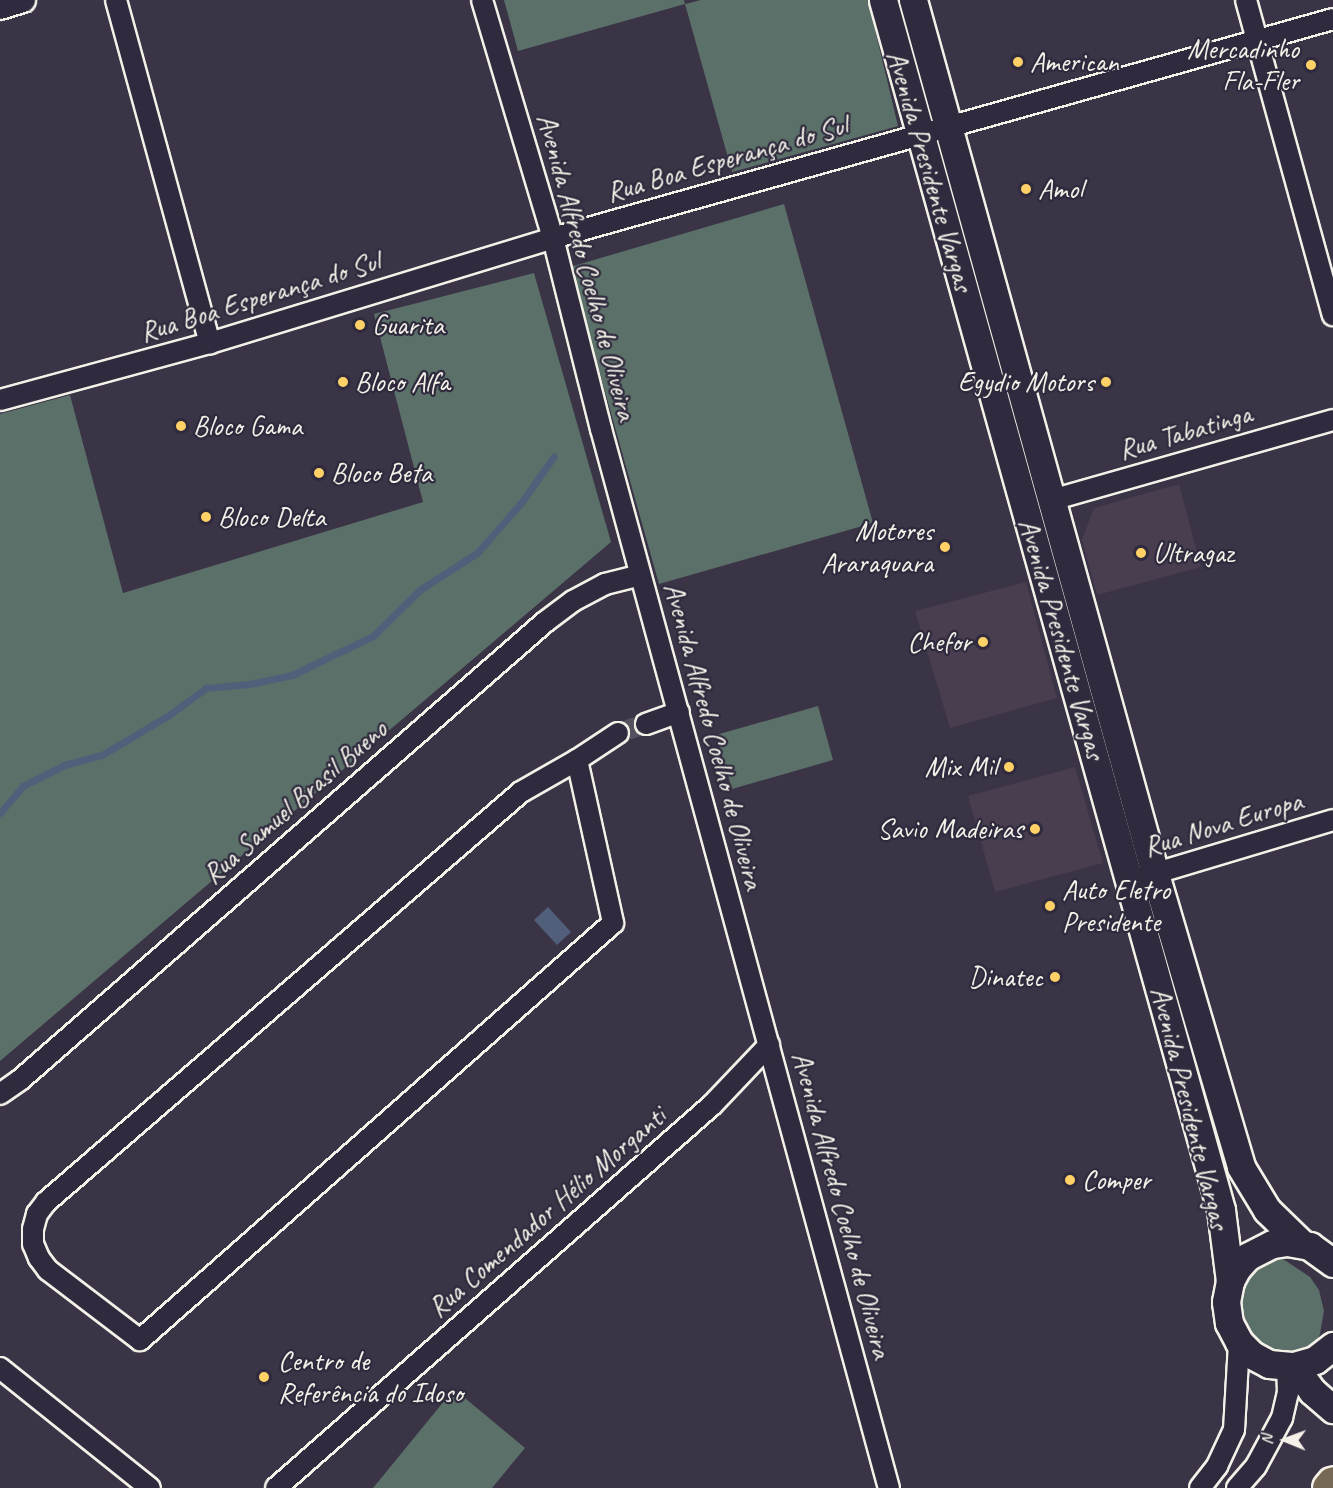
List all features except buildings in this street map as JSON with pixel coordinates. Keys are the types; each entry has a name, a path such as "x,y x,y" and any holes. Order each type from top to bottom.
{"highway":[{"path":"1329,1488 1333,1483"}],"main road":[{"name":"Avenida Presidente Vargas","path":"883,0 919,135 1142,878 1241,1167 1267,1210 1301,1243"},
{"name":"Avenida Presidente Vargas","path":"913,0 1052,500 1221,1210 1230,1281 1226,1302 1227,1312 1229,1323 1239,1342"},
{"path":"1230,1281 1247,1257 1259,1249 1280,1243 1301,1243 1330,1258"},
{"path":"1239,1342 1252,1355 1269,1364 1291,1366 1315,1360 1333,1347"},
{"path":"1291,1366 1312,1391 1333,1409"}],"street":[{"path":"0,7 23,0"},
{"path":"116,0 210,343"},
{"name":"Avenida Alfredo Coelho de Oliveira","path":"482,0 553,238 640,575 889,1488"},
{"path":"1246,0 1333,315"},
{"name":"Rua Boa Esperança do Sul","path":"0,400 210,343 553,238 1333,19"},
{"name":"Rua Tabatinga","path":"1052,500 1333,420"},
{"name":"Rua Samuel Brasil Bueno","path":"0,1094 20,1080 545,622 573,600 605,584 640,575"},
{"path":"646,724 679,712"},
{"path":"577,760 613,923 140,1340 48,1270 33,1244 33,1229 37,1214 46,1202 521,792 618,734"},
{"name":"Rua Nova Europa","path":"1142,878 1333,820"},
{"name":"Rua Comendador Hélio Morganti","path":"276,1488 712,1105 769,1045"},
{"path":"1200,1488 1216,1466 1234,1430 1239,1342"},
{"path":"1237,1488 1256,1466 1282,1418 1291,1366"},
{"path":"0,1368 150,1488"}],"shaded area":[{"name":"Ultragaz","path":"1179,484 1201,567 1097,595 1082,540 1094,508"},
{"name":"Chefor","path":"1026,582 1057,698 950,728 915,611"},
{"name":"Savio Madeiras","path":"1075,767 1103,863 995,892 968,796"}],"green space":[{"path":"504,0 684,0 685,4 518,51"},
{"path":"701,0 868,0 898,126 732,172 685,4"},
{"path":"784,204 873,523 659,584 570,267"},
{"path":"534,273 611,542 0,1061 0,414 70,395 123,593 423,502 374,314"},
{"path":"818,706 833,760 732,789 716,735"},
{"path":"1265,1258 1283,1259 1310,1277 1319,1290 1324,1311 1320,1334 1313,1350 1288,1361 1243,1339 1235,1282"},
{"path":"454,1389 525,1448 492,1488 373,1488"}],"water":[{"path":"548,907 571,932 557,945 534,920"}],"waterway":[{"path":"0,813 23,786 64,765 102,755 169,715 206,688 249,684 292,675 373,636 421,589 477,553 521,503 554,456"}],"tunnel":[{"path":"618,733 646,724"}],"place":[{"name":"American","path":"1018,62"},
{"name":"Mercadinho Fla-Fler","path":"1311,65"},
{"name":"Amol","path":"1026,189"},
{"name":"Guarita","path":"360,325"},
{"name":"Bloco Alfa","path":"343,382"},
{"name":"Egydio Motors","path":"1106,382"},
{"name":"Bloco Gama","path":"181,426"},
{"name":"Bloco Beta","path":"319,473"},
{"name":"Bloco Delta","path":"206,517"},
{"name":"Motores Araraquara","path":"945,547"},
{"name":"Ultragaz","path":"1141,553"},
{"name":"Chefor","path":"983,642"},
{"name":"Mix Mil","path":"1009,767"},
{"name":"Savio Madeiras","path":"1035,829"},
{"name":"Auto Eletro Presidente","path":"1050,906"},
{"name":"Dinatec","path":"1055,977"},
{"name":"Comper","path":"1070,1180"},
{"name":"Centro de Referência do Idoso","path":"264,1377"}]}
